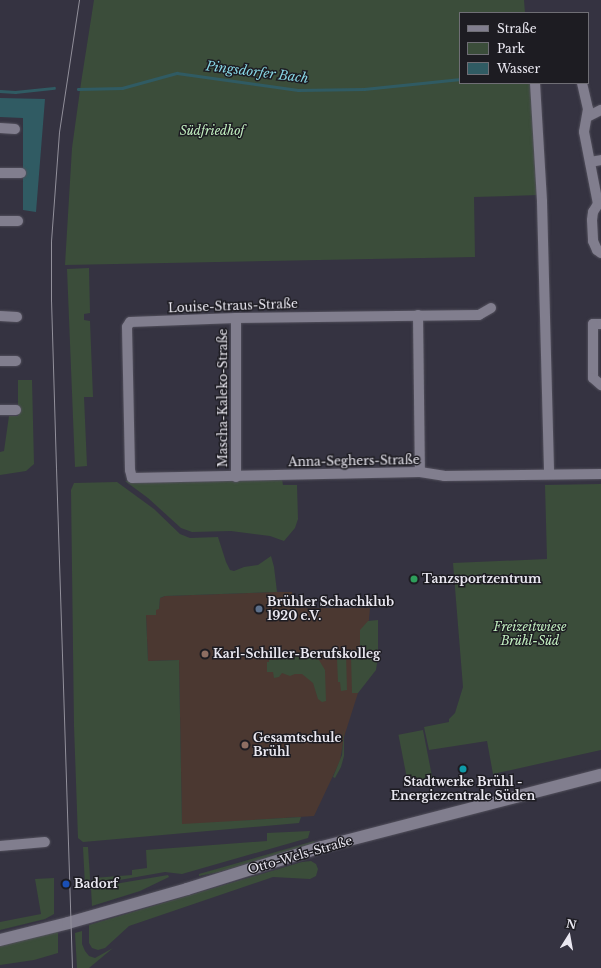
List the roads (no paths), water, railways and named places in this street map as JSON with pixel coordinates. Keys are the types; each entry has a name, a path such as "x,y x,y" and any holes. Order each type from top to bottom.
{"street":[{"path":"535,84 542,202 549,474"},
{"path":"582,84 588,109 584,128 590,162 600,203 593,212 593,242 597,250 601,253"},
{"path":"587,117 601,110"},
{"path":"0,128 15,128"},
{"path":"590,162 601,160"},
{"path":"0,173 21,173"},
{"path":"0,221 18,221"},
{"name":"Louise-Straus-Straße","path":"132,478 130,470 127,326 130,322 236,318 479,315 491,308"},
{"path":"418,315 420,472"},
{"path":"0,316 17,317"},
{"name":"Mascha-Kaleko-Straße","path":"236,318 236,477"},
{"path":"601,324 593,324 593,378 601,385"},
{"path":"0,361 16,361"},
{"path":"0,410 16,410"},
{"name":"Anna-Seghers-Straße","path":"132,478 420,472 444,476 601,474"},
{"name":"Otto-Wels-Straße","path":"0,940 187,890 322,847 601,775"},
{"path":"0,846 45,842"}],"water":[{"path":"0,98 45,99 36,212 23,210 23,118 0,117"}],"waterway":[{"name":"Pingsdorfer Bach","path":"78,89 122,88 177,73 298,90 364,89 459,79"},
{"name":"Pingsdorfer Bach","path":"0,91 15,92 54,88"}],"tram line":[{"path":"72,968 51,301 51,241 59,132 79,0"}],"place":[{"name":"Tanzsportzentrum","path":"414,579"},
{"name":"Brühler Schachklub 1920 e.V.","path":"259,609"},
{"name":"Karl-Schiller-Berufskolleg","path":"205,654"},
{"name":"Gesamtschule Brühl","path":"245,745"},
{"name":"Stadtwerke Brühl - Energiezentrale Süden","path":"463,769"},
{"name":"Badorf","path":"66,884"}],"park label":[{"name":"Südfriedhof","path":"212,131"},
{"name":"Freizeitwiese Brühl-Süd","path":"530,634"}]}
